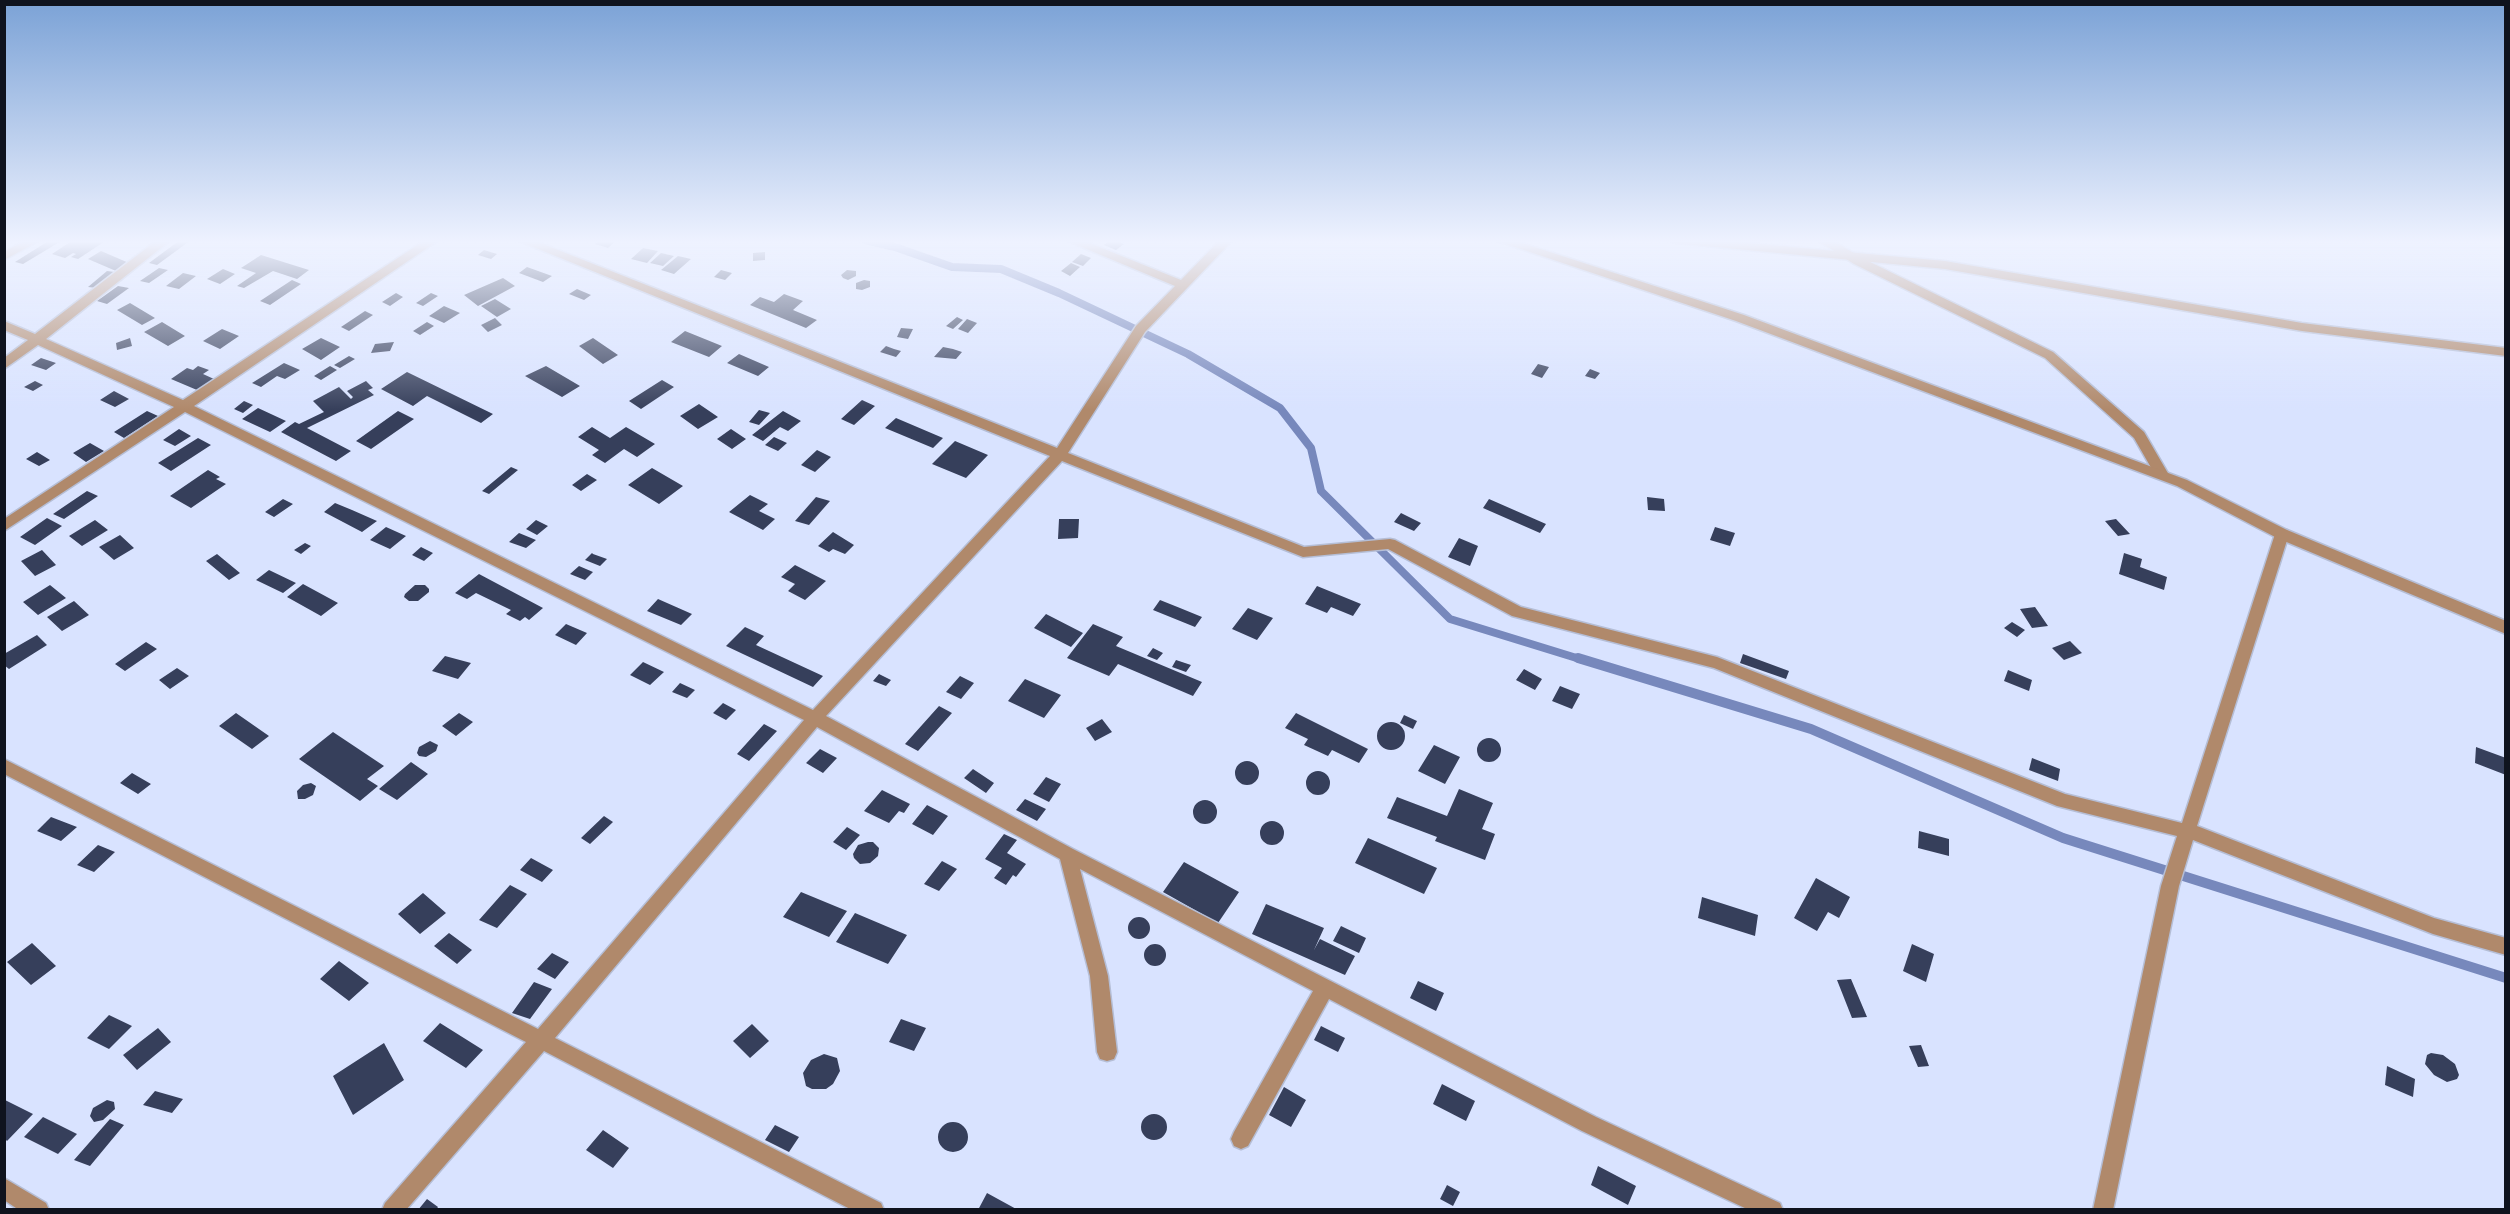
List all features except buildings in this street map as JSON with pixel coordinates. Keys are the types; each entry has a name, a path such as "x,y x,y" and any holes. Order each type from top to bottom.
{"street":[{"path":"4,365 92,297"},
{"path":"4,526 348,297"},
{"path":"664,297 1303,552 1390,544 1517,612 1717,663 2063,801 2202,835 2433,926 2505,947"},
{"path":"392,1209 541,1040 814,718 1060,454 1140,329 1171,297"},
{"path":"1674,297 1740,318 2162,475 2282,534 2505,627"},
{"path":"1932,297 2049,355 2139,435 2162,475"},
{"path":"2127,297 2302,327 2505,352"},
{"path":"4,325 38,338 184,406 814,718 1067,854 1589,1124 1773,1209"},
{"path":"2103,1209 2170,886 2282,534"},
{"path":"4,766 874,1209"},
{"path":"1067,854 1099,976 1107,1052"},
{"path":"1241,1139 1325,988"},
{"path":"4,1188 39,1209"}],"waterway":[{"path":"1067,297 1188,354 1280,408 1311,448 1321,491 1450,619 1583,660"},
{"path":"1578,658 1811,729 2063,838 2506,978"}]}
